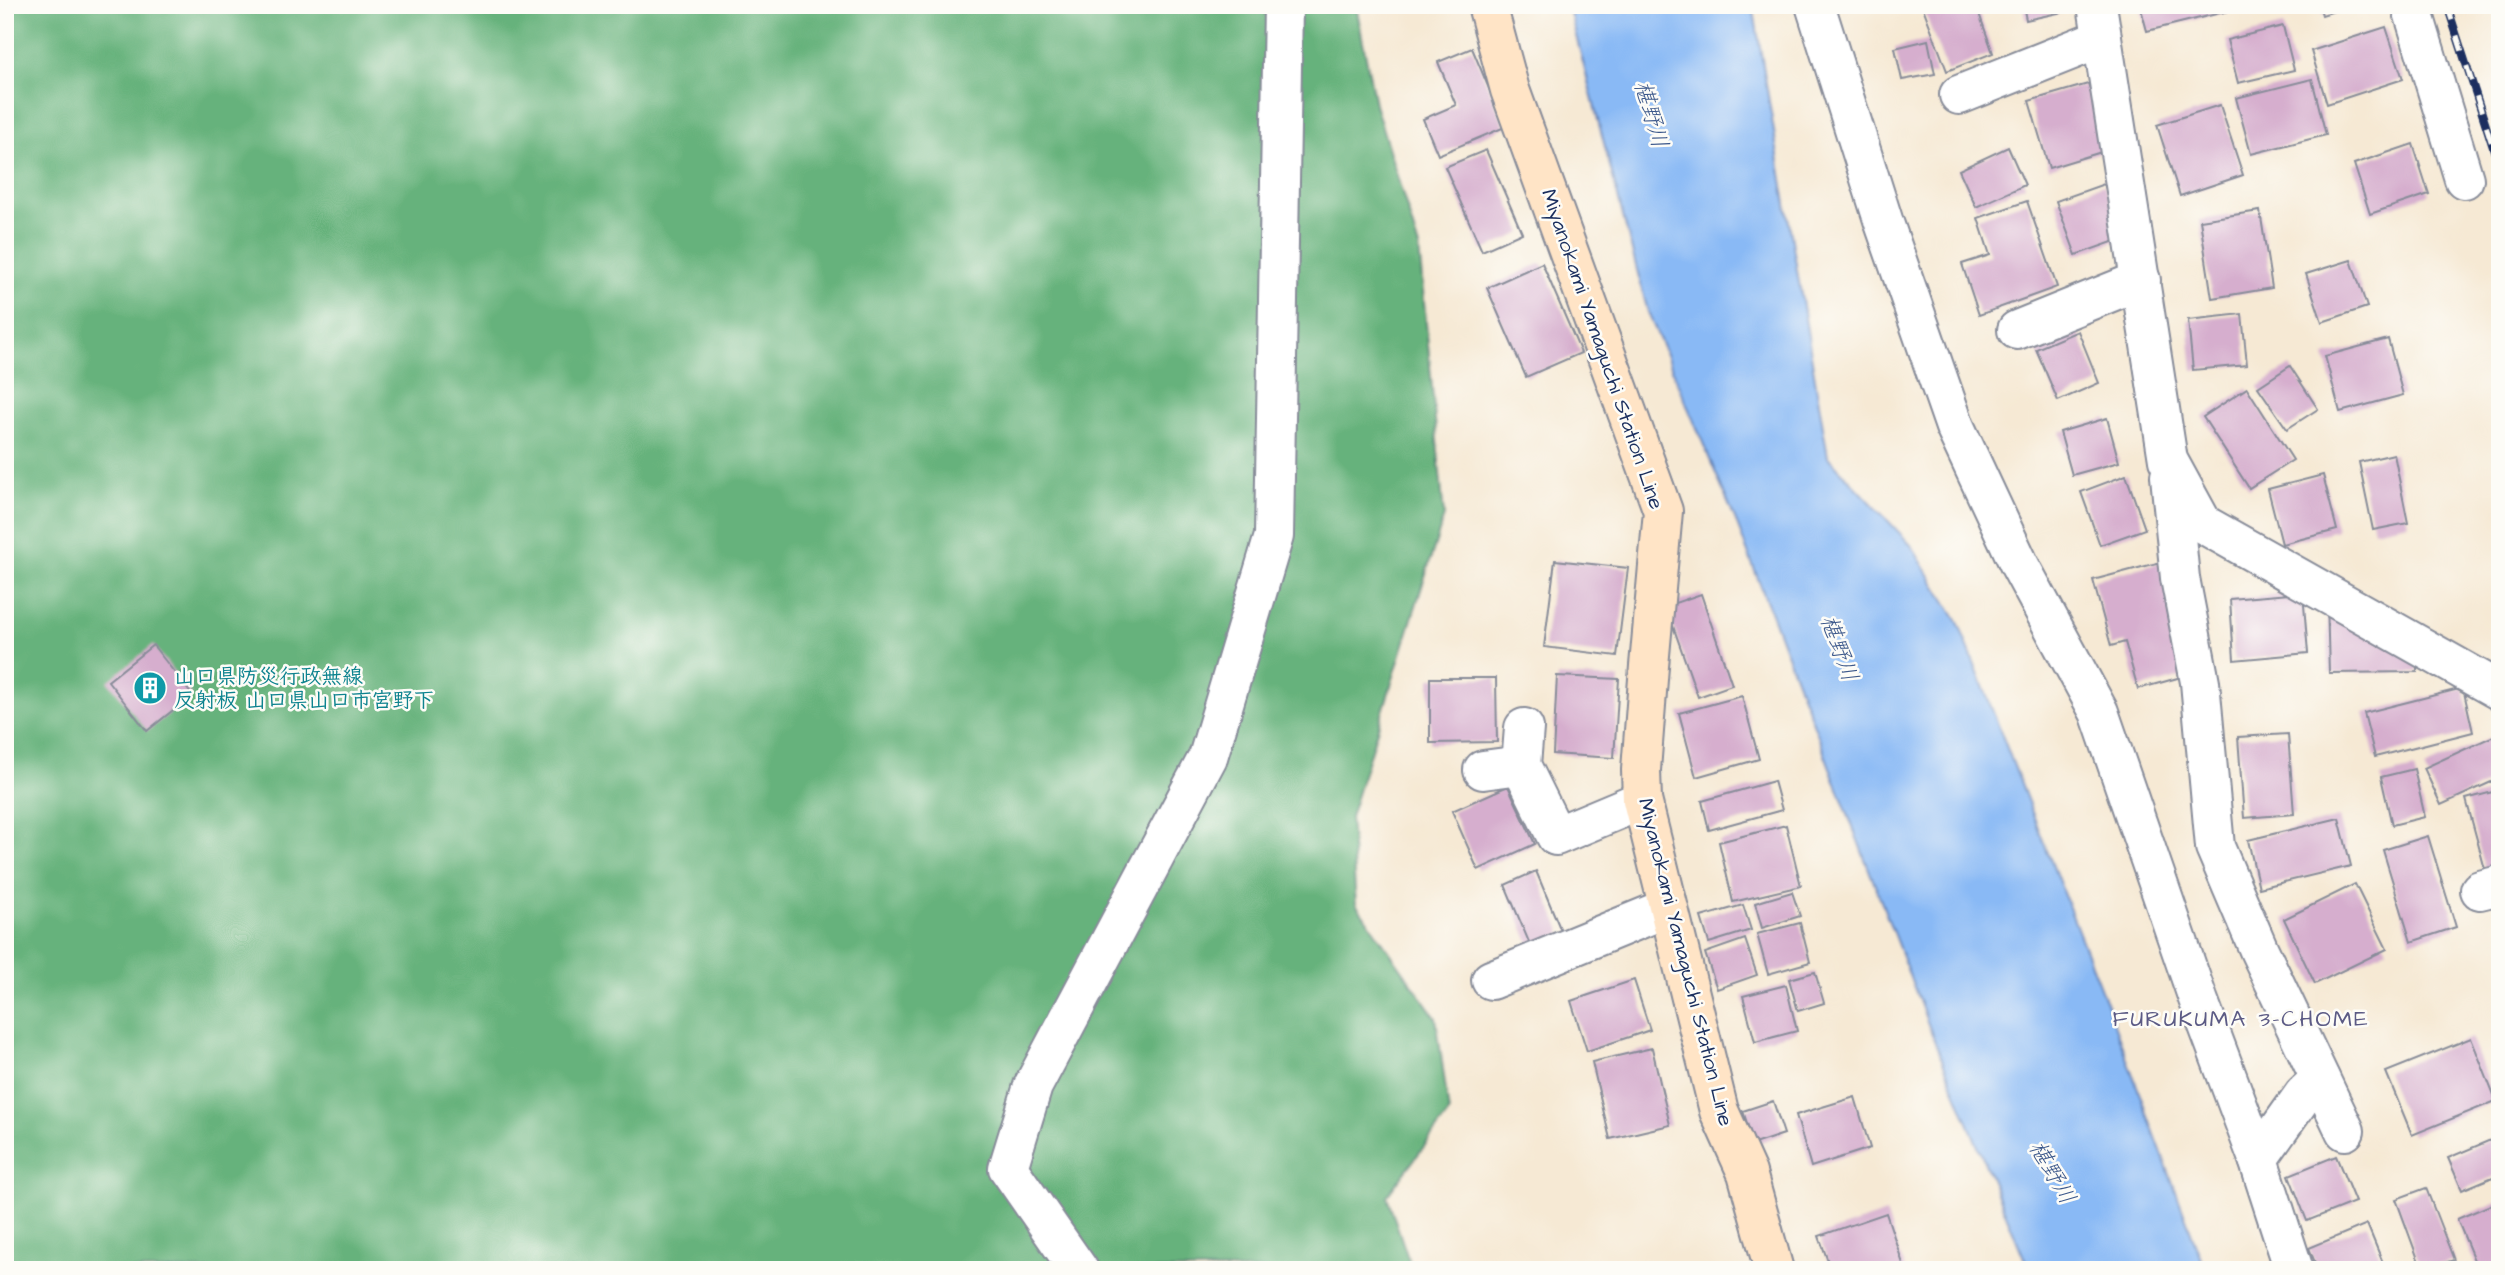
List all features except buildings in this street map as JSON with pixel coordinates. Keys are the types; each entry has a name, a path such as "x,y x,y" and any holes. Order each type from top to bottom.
{"main road":[{"name":"Miyanokami Yamaguchi Station Line","path":"1487,5 1510,90 1663,511 1641,770 1642,800 1719,1111 1747,1173 1774,1270"}],"street":[{"path":"1079,1270 1009,1168 1033,1086 1208,757 1274,536 1283,5"},
{"path":"1815,5 1884,223 1955,427 2019,564 2099,712 2198,999 2258,1159 2294,1270"},
{"path":"2412,5 2464,179"},
{"path":"1959,95 2100,21 2168,460 2180,578 2200,682 2215,847 2259,950 2345,1131"},
{"path":"2017,330 2141,280"},
{"path":"2168,460 2203,524 2500,691"},
{"path":"1483,771 1523,747 1556,836 1642,800"},
{"path":"1491,980 1668,908"},
{"path":"2258,1159 2304,1094 2320,1079"}],"green space":[{"path":"5,5 1356,5 1375,104 1419,248 1444,516 1350,817 1356,904 1436,1018 1449,1113 1387,1196 1412,1270 5,1270"}],"water":[{"name":"椹野川","path":"1568,5 1753,5 1828,457 1911,545 1958,622 2107,1005 2205,1270 2029,1270 1936,1045 1737,524 1648,312"}],"railway":[{"path":"2447,5 2500,169"}],"place":[{"name":"山口県防災行政無線 反射板 山口県山口市宮野下","path":"150,688"}],"district":[{"name":"FURUKUMA 3-CHOME","path":"2241,1018"}]}
